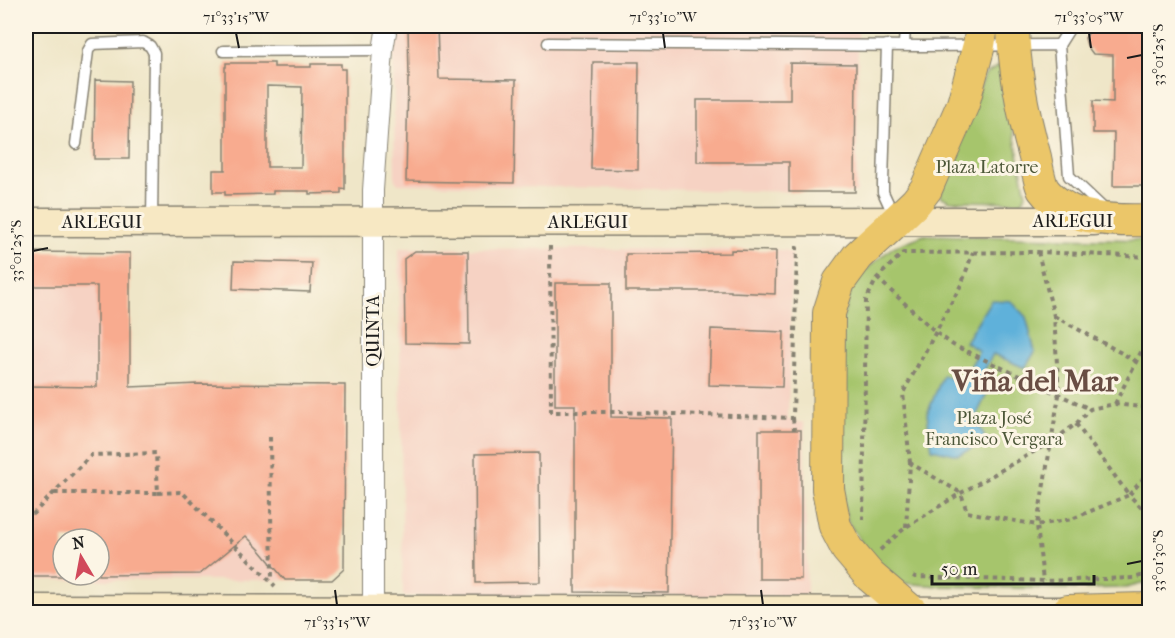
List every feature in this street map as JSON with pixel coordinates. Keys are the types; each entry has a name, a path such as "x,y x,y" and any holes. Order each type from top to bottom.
{"main road":[{"path":"911,611 880,560 847,549 835,526 828,489 829,313 839,282 858,256 916,202 926,189 963,104 981,35"},
{"path":"1013,35 1015,68 1027,130 1043,188 1066,209 1082,215 1117,221"},
{"name":"ARLEGUI","path":"26,222 1149,220"},
{"path":"26,609 1068,612 1148,608"}],"street":[{"name":"QUINTA","path":"373,611 373,190 383,50 387,26"}],"lane":[{"path":"904,45 905,26"},
{"path":"1071,26 1059,45 1069,176 1117,221"},
{"path":"548,43 921,46 981,35 1013,35 1059,45"},
{"path":"76,144 88,51 93,44 143,42 150,46 154,53 152,222"},
{"path":"887,45 882,183 896,221"},
{"path":"222,51 383,50"}],"path":[{"path":"550,222 551,412 793,418"},
{"path":"786,247 797,248 794,430"},
{"path":"906,527 910,464 903,393 962,283 973,252"},
{"path":"1038,252 1054,316 1059,394 1037,525 1043,581"},
{"path":"863,523 866,300 877,278 903,253 1038,252 1149,257"},
{"path":"877,278 953,345 1090,409"},
{"path":"1054,316 1136,361"},
{"path":"1115,404 1149,334"},
{"path":"880,560 906,527 1052,442 1076,424 1090,409 1115,404 1149,408"},
{"path":"1076,424 1129,495 1149,517"},
{"path":"270,437 272,582"},
{"path":"26,521 91,455 156,453 158,493"},
{"path":"910,464 961,493 967,512 1037,525 1072,519 1129,495 1149,471"},
{"path":"53,493 182,492 277,588 276,609"},
{"path":"26,513 29,517"},
{"path":"906,570 915,577 1043,581 1134,578 1149,573"}],"shaded area":[{"path":"858,26 857,193 398,184 395,180 393,27"},
{"path":"399,248 785,250 792,254 788,420 804,423 807,597 403,596"},
{"path":"26,252 130,253 130,385 198,385 220,508 260,550 284,551 285,580 111,580 111,527 51,527 51,580 26,580"}],"green space":[{"name":"Plaza Latorre","path":"1001,65 1026,195 1021,202 950,201 940,196 985,74"},
{"name":"Plaza José Francisco Vergara","path":"924,235 1149,240 1149,582 1126,588 1068,589 901,583 876,565 848,522 838,486 839,329 854,280 893,247"}],"water":[{"path":"991,300 1011,301 1026,317 1035,352 1025,368 993,354 975,388 987,393 975,419 984,435 982,444 958,455 932,449 927,414 943,375 961,383 979,351 965,342"}],"building":[{"path":"408,26 437,26 439,79 516,80 514,183 406,181"},
{"path":"1098,26 1149,26 1149,186 1113,186 1114,133 1093,133 1093,101 1113,102 1113,55 1093,54 1085,38"},
{"path":"593,62 639,62 638,170 591,169"},
{"path":"226,63 274,63 274,67 341,64 341,69 345,69 345,189 341,188 341,193 309,194 309,191 273,191 273,194 225,195 225,192 213,192 213,170 225,170","holes":["267,86 302,87 301,167 267,167"]},
{"path":"790,63 856,64 855,192 789,192 789,162 697,162 697,100 790,100"},
{"path":"95,80 130,81 129,159 94,159"},
{"path":"731,250 776,251 775,294 731,291 626,291 626,254 731,253"},
{"path":"415,251 468,251 469,344 405,343 404,259"},
{"path":"26,252 130,253 130,387 198,384 345,385 344,569 332,580 285,580 246,536 200,574 111,575 111,527 51,527 51,576 26,576 26,386 97,387 97,286 26,286"},
{"path":"234,261 312,263 310,292 233,289"},
{"path":"555,283 611,283 611,417 672,418 669,593 575,592 575,405 555,405"},
{"path":"711,329 784,332 782,387 709,385"},
{"path":"759,430 801,430 801,579 759,579"},
{"path":"539,453 540,582 476,583 475,454"}],"district":[{"name":"Viña del Mar","path":"1035,381"}]}
